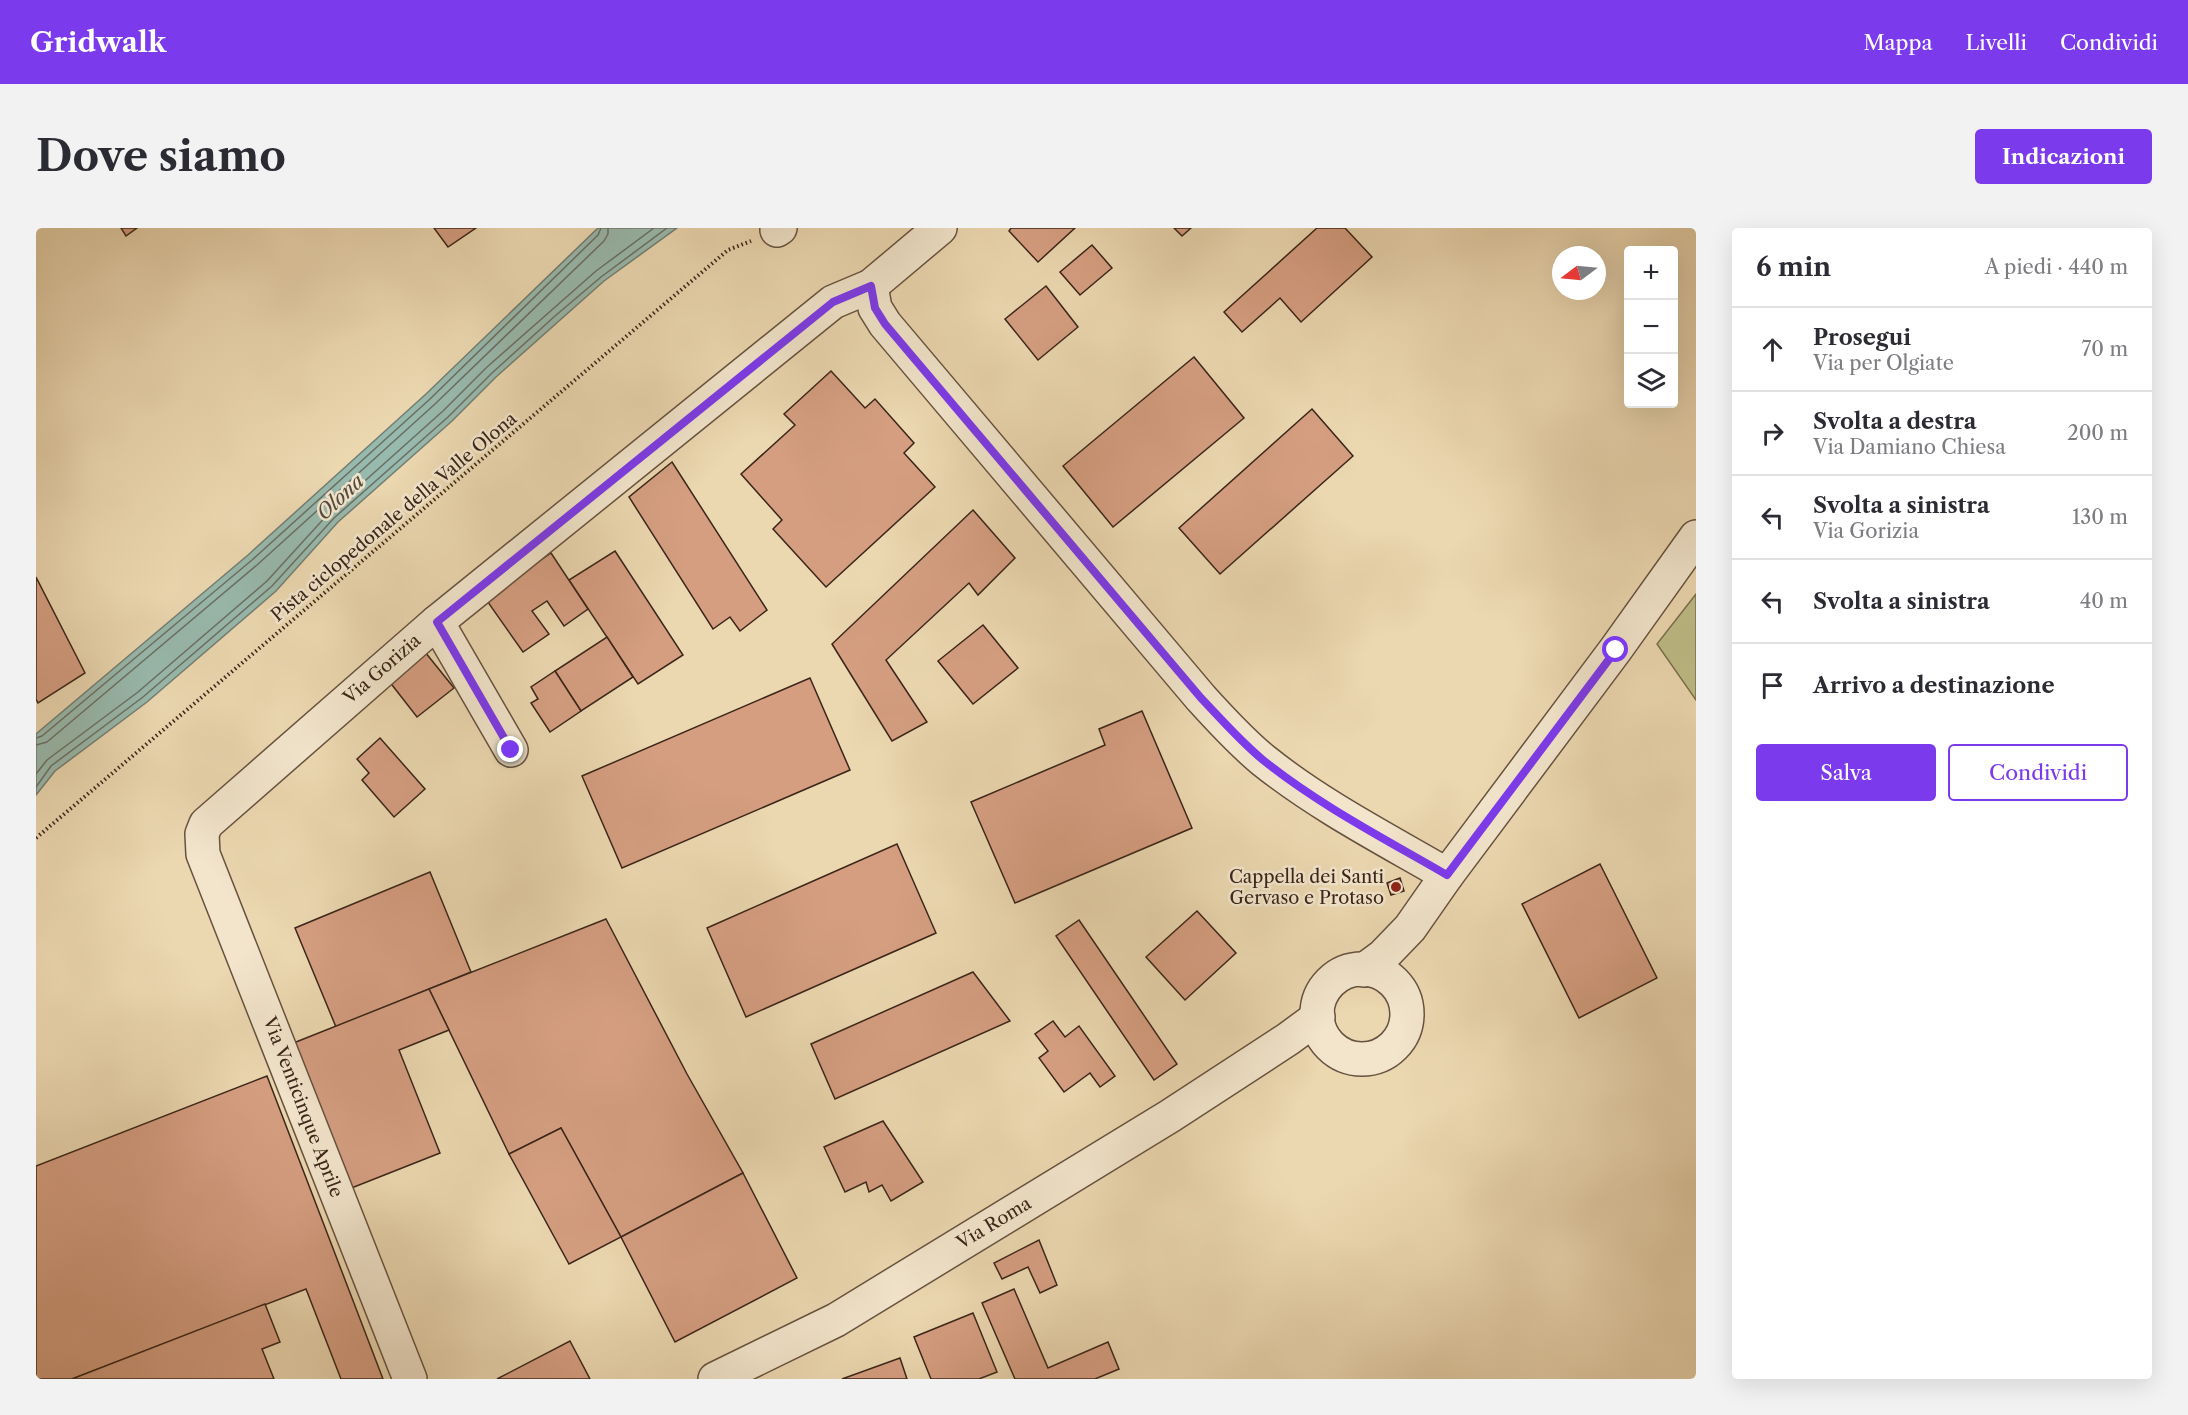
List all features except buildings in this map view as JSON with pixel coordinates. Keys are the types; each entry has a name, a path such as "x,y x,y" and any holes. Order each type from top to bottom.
{"street":[{"name":"Via Gorizia","path":"202,834 206,824 213,817 437,622 833,302 871,286 940,228"},
{"path":"871,286 875,308 885,324 1201,698 1240,739 1268,764 1306,792 1447,875"},
{"path":"1364,970 1383,956 1410,928 1447,875 1616,650 1696,537"},
{"path":"437,622 511,750"},
{"name":"Via Venticinque Aprile","path":"202,834 203,854 410,1379"},
{"path":"1398,986 1398,958 1410,928"},
{"path":"1372,970 1386,976 1398,986 1405,999 1408,1014 1405,1029 1398,1042 1386,1053 1373,1059 1358,1059 1343,1055 1323,1030 1318,1007 1331,981 1343,973 1372,970"},
{"name":"Via Roma","path":"715,1379 836,1320 1170,1116 1266,1054 1323,1030"}],"path":[{"name":"Pista ciclopedonale della Valle Olona","path":"36,838 728,250 779,229"}],"shaded area":[{"path":"1696,594 1696,700 1657,644"}],"water":[{"name":"Olona","path":"598,228 677,228 604,281 338,522 276,591 147,702 55,771 36,795 36,734 248,555 426,394"}],"place":[{"name":"Cappella dei Santi Gervaso e Protaso","path":"1396,887"}],"route":[{"path":"511,750 437,622 833,302 871,286 875,308 885,324 1220,719 1261,758 1306,792 1447,875 1616,650"}]}
